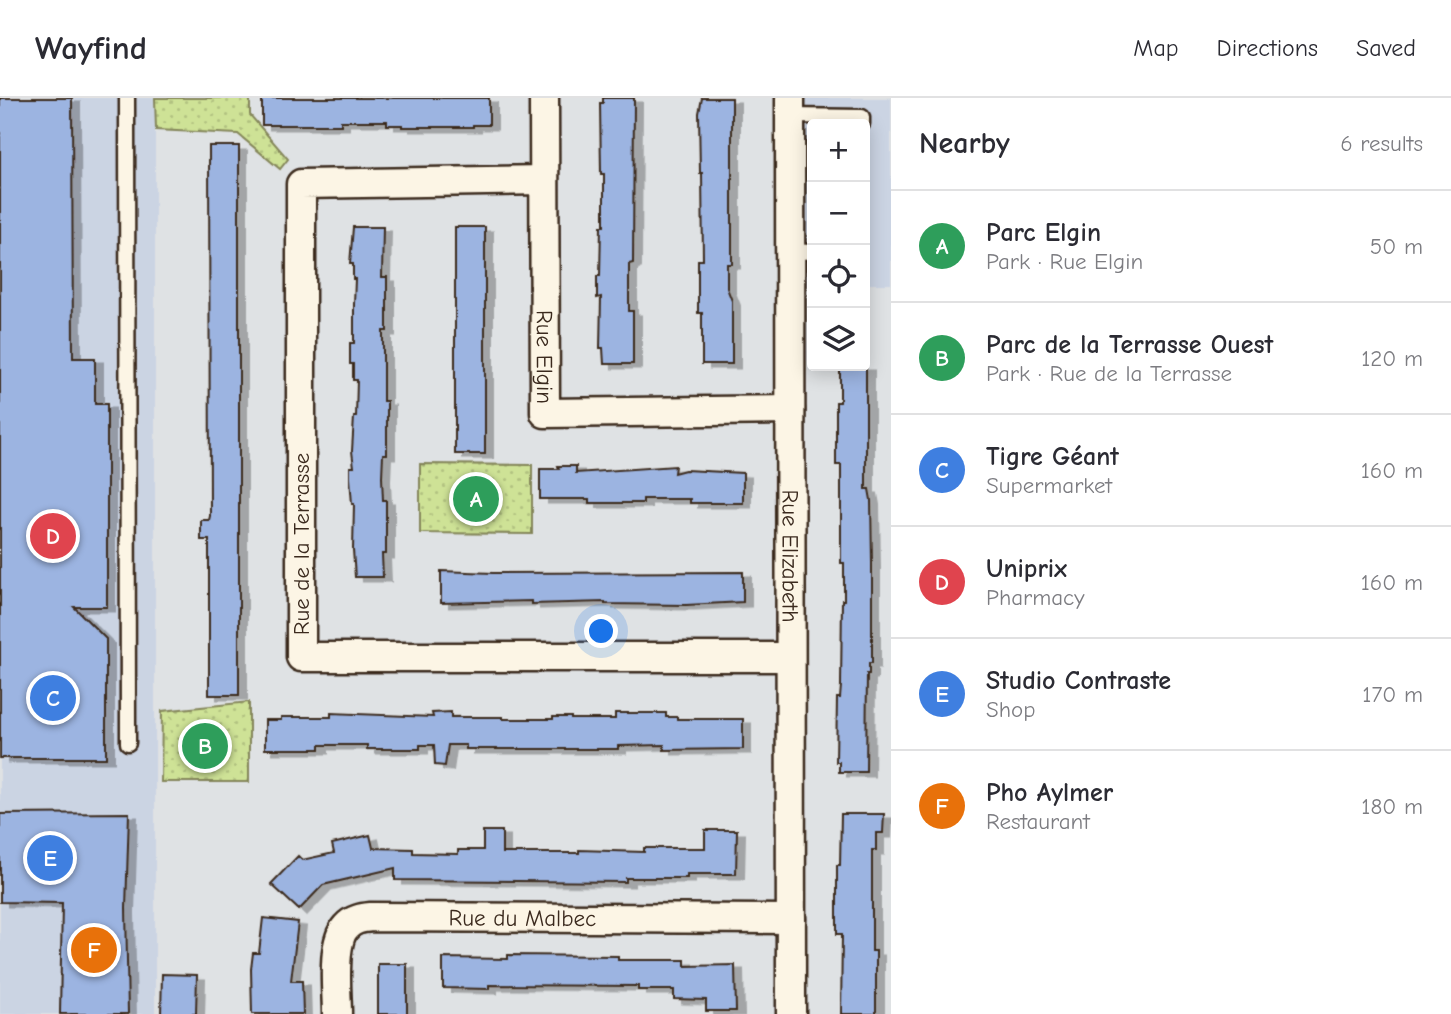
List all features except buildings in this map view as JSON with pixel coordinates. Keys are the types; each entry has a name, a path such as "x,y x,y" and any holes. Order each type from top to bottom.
{"street":[{"name":"Rue Elgin","path":"544,98 545,413 790,410"},
{"name":"Rue Elizabeth","path":"790,107 801,251 790,410 791,1014"},
{"name":"Rue de la Terrasse","path":"543,180 301,184 301,657 790,657"},
{"name":"Rue du Malbec","path":"337,1014 337,950 340,936 347,925 357,919 791,919"}],"lane":[{"path":"127,98 128,743"},
{"path":"790,107 862,119"}],"shaded area":[{"path":"0,98 155,98 155,1014 0,1014"},
{"path":"790,98 891,98 891,284 870,284 870,119 807,119 807,285 789,285"}],"green space":[{"path":"155,98 250,98 250,115 288,159 280,169 238,134 156,130"},
{"path":"420,464 532,465 532,534 420,533"},
{"path":"249,702 249,782 161,782 162,711"}],"place":[{"name":"Parc Elgin","path":"476,499"},
{"name":"Uniprix","path":"53,536"},
{"name":"Tigre Géant","path":"53,698"},
{"name":"Parc de la Terrasse Ouest","path":"205,746"},
{"name":"Studio Contraste","path":"50,858"},
{"name":"Pho Aylmer","path":"94,950"}]}
